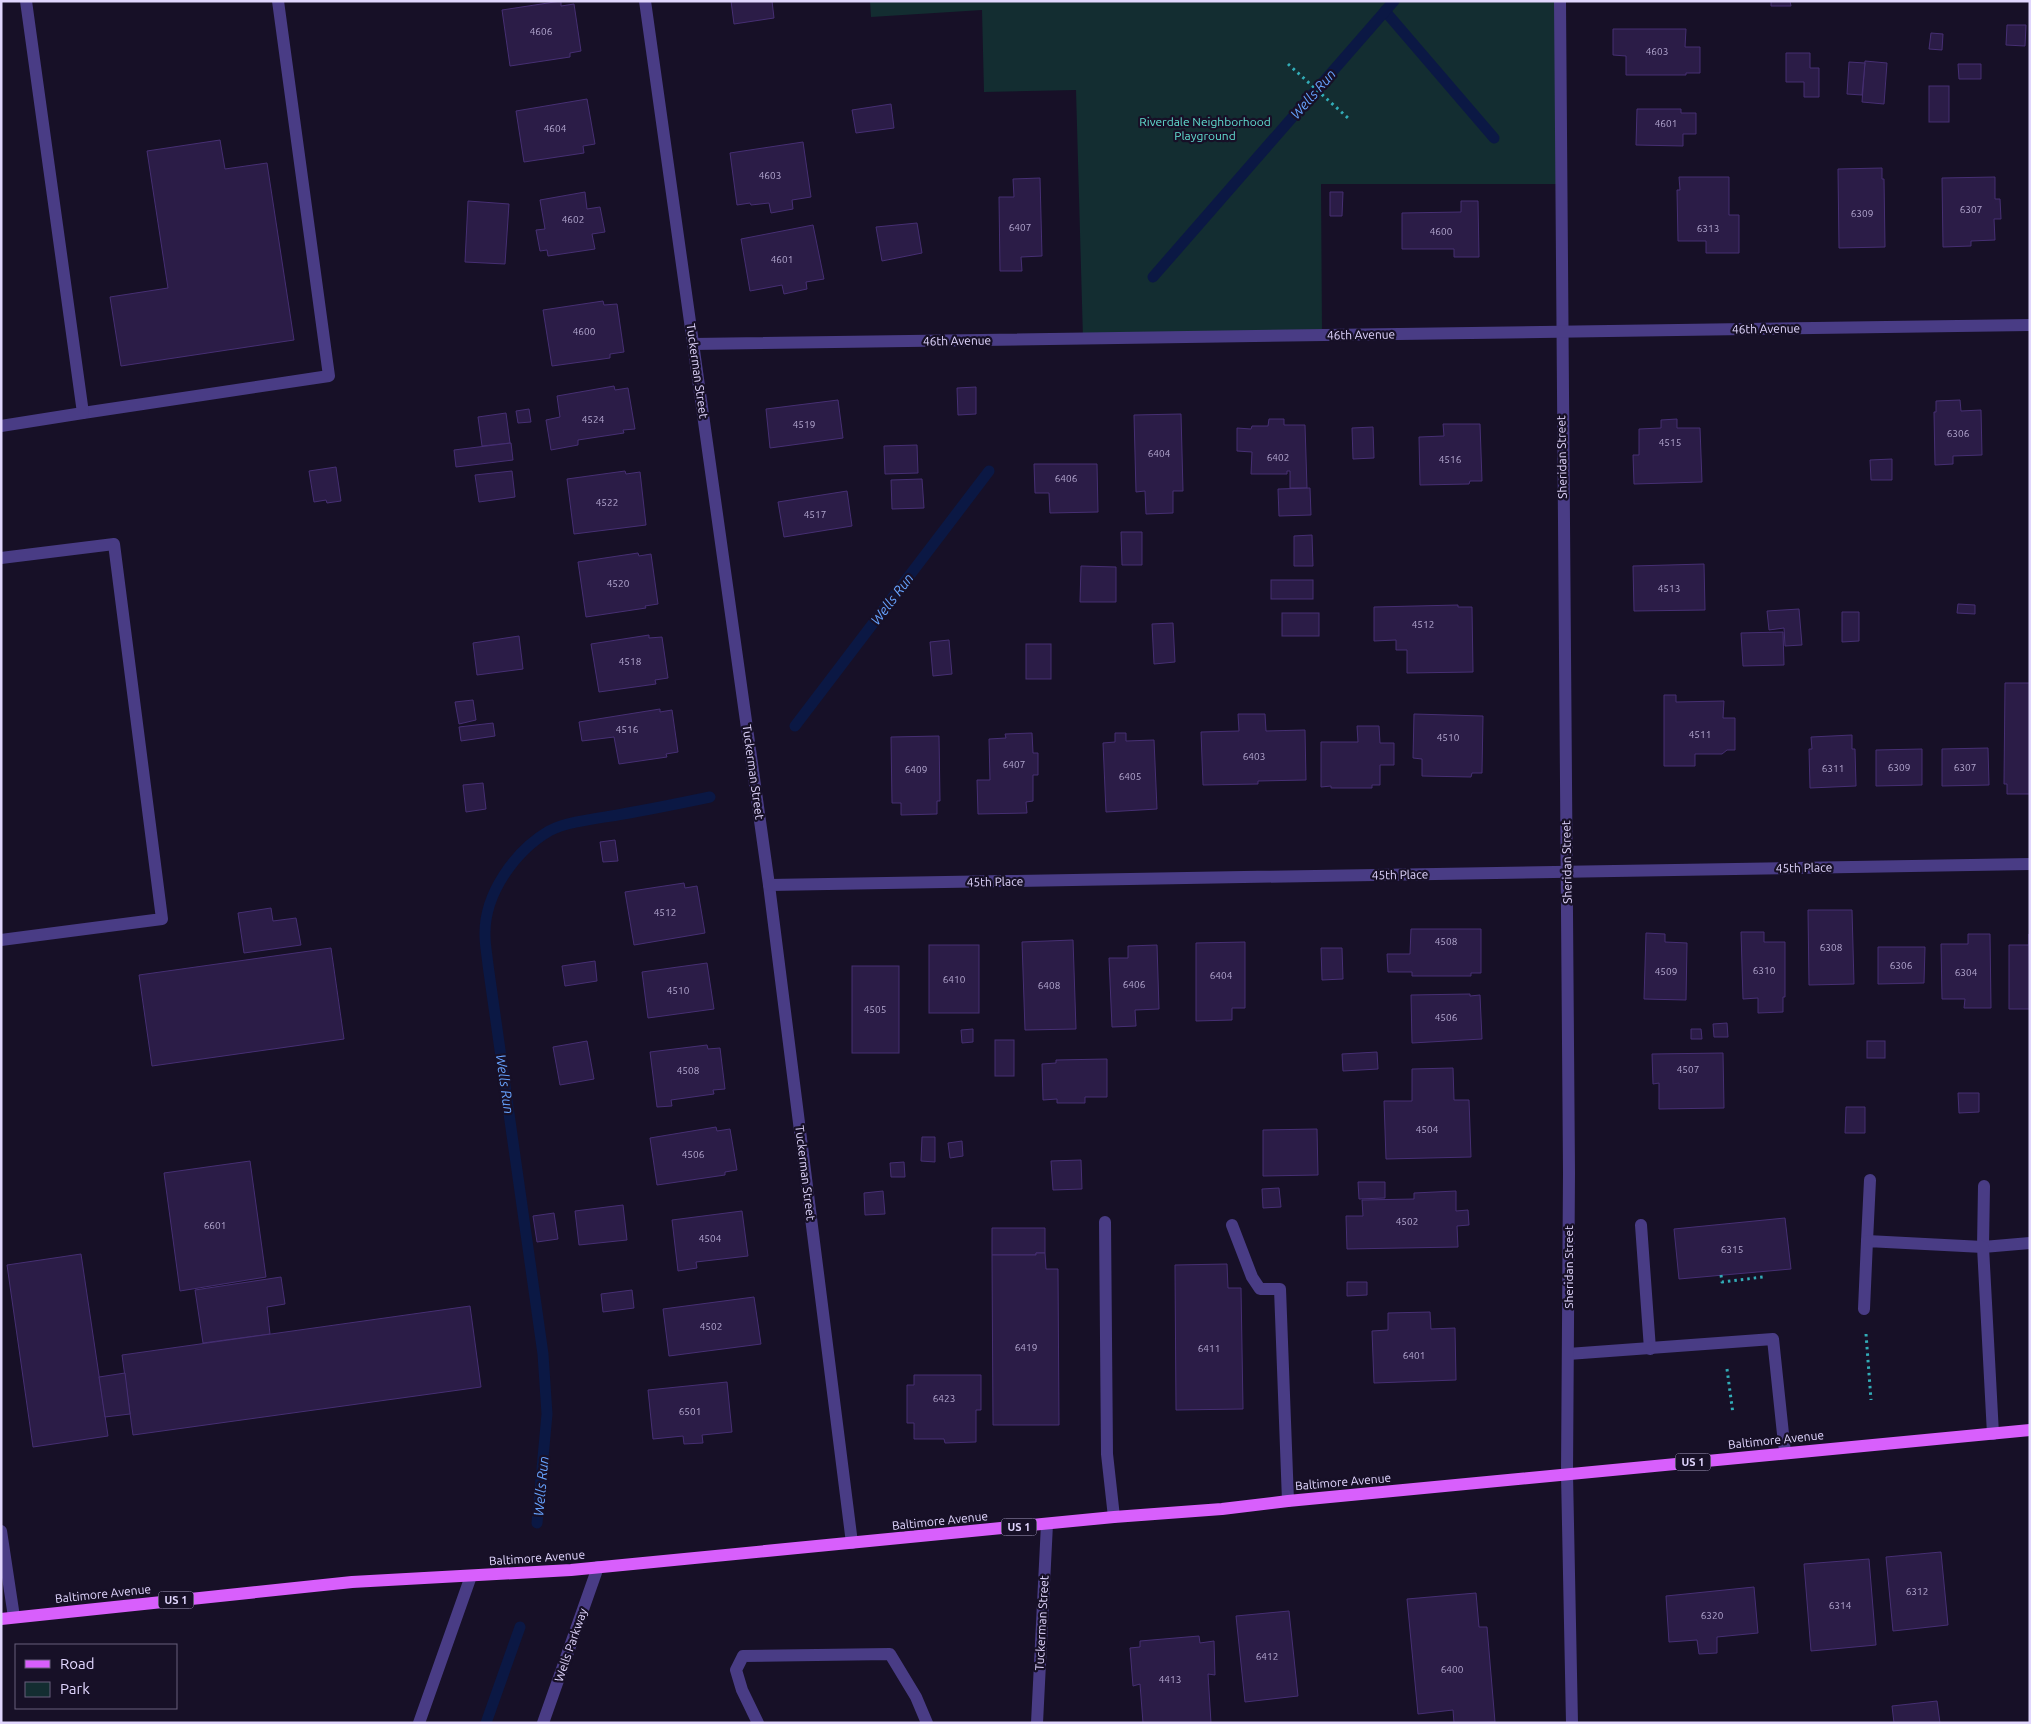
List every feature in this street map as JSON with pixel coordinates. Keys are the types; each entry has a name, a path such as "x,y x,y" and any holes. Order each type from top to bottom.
{"main road":[{"name":"Baltimore Avenue","path":"7,1618 352,1582 598,1567 1222,1509 1288,1501 2030,1430"}],"street":[{"path":"26,1 83,413"},
{"path":"1,426 329,376 278,1"},
{"name":"Tuckerman Street","path":"645,1 769,886 852,1543"},
{"name":"Sheridan Street","path":"1560,1 1561,332 1569,1173 1567,1474 1572,1723"},
{"name":"46th Avenue","path":"693,344 2030,325"},
{"path":"1,558 114,544 162,919 1,940"},
{"name":"45th Place","path":"769,886 2030,864"},
{"path":"1864,1309 1870,1180"},
{"path":"1984,1186 1983,1247 1993,1434"},
{"path":"1105,1222 1107,1454 1114,1518"},
{"path":"1232,1225 1252,1277 1260,1289 1280,1289 1288,1501"},
{"path":"1641,1225 1650,1349"},
{"path":"1867,1241 1983,1247 2030,1244"},
{"path":"1568,1354 1773,1339 1785,1453"},
{"name":"Tuckerman Street","path":"1037,1723 1047,1524"},
{"path":"1,1531 7,1618"},
{"name":"Wells Parkway","path":"543,1723 598,1567"},
{"path":"419,1723 470,1576"},
{"path":"758,1723 742,1690 736,1670 743,1656 890,1654 916,1697 927,1723"}],"path":[{"path":"1288,64 1348,118"},
{"path":"1721,1275 1722,1282 1763,1277"},
{"path":"1864,1309 1871,1400"},
{"path":"1727,1369 1733,1414"}],"green space":[{"name":"Riverdale Neighborhood Playground","path":"870,1 1560,1 1563,184 1321,184 1322,334 1083,339 1076,90 984,92 982,10 871,17"}],"building":[{"path":"561,1 561,6 574,4 581,51 570,53 570,57 510,66 502,10"},
{"path":"731,1 772,1 774,18 734,24"},
{"path":"1771,1 1790,1 1791,6 1771,6"},
{"path":"2007,25 2026,25 2025,46 2006,45"},
{"path":"1613,29 1686,29 1685,47 1700,47 1700,73 1686,73 1686,75 1626,75 1626,56 1613,55"},
{"path":"1931,33 1943,34 1942,50 1929,49"},
{"path":"1786,53 1810,53 1810,68 1819,68 1819,97 1804,97 1804,82 1786,82"},
{"path":"1865,61 1887,63 1884,104 1862,102"},
{"path":"1849,62 1865,63 1862,95 1847,94"},
{"path":"1958,64 1981,64 1981,79 1959,79"},
{"path":"1929,86 1949,86 1949,122 1929,122"},
{"path":"587,99 595,144 583,146 584,153 524,162 516,111"},
{"path":"891,104 894,128 856,133 852,110"},
{"path":"1637,109 1681,109 1681,113 1696,113 1696,134 1683,134 1683,146 1636,145"},
{"path":"220,140 225,169 267,163 294,340 121,366 110,297 168,288 147,151"},
{"path":"803,142 811,197 792,200 793,209 771,213 769,203 737,205 730,153"},
{"path":"1882,168 1882,179 1884,179 1885,247 1839,248 1838,169"},
{"path":"1679,177 1729,177 1729,215 1739,215 1739,253 1706,253 1706,241 1678,241 1677,190 1680,190"},
{"path":"1995,177 1995,199 2000,199 2001,219 1994,219 1995,240 1971,241 1971,246 1943,247 1942,178"},
{"path":"1040,178 1042,256 1021,257 1022,271 1000,271 999,197 1014,197 1013,179"},
{"path":"585,192 587,209 600,207 605,232 592,234 595,249 548,256 547,250 540,251 536,230 545,229 540,200"},
{"path":"1330,192 1343,192 1342,216 1330,216"},
{"path":"468,201 509,204 505,264 465,262"},
{"path":"1461,201 1478,201 1479,257 1454,257 1454,249 1402,249 1402,213 1461,212"},
{"path":"917,223 922,253 882,261 876,227"},
{"path":"813,225 824,279 806,282 807,289 784,294 782,285 750,291 741,239"},
{"path":"603,301 604,305 617,304 624,352 610,354 610,358 552,366 543,310"},
{"path":"614,386 615,390 628,388 635,429 623,430 624,433 578,440 578,445 551,450 546,420 560,417 557,396"},
{"path":"976,387 976,414 958,415 957,388"},
{"path":"838,400 843,438 770,448 766,409"},
{"path":"1960,400 1961,411 1981,410 1982,455 1953,456 1953,464 1935,465 1934,412 1936,412 1936,401"},
{"path":"529,409 531,422 518,423 516,411"},
{"path":"506,413 510,443 482,446 478,417"},
{"path":"1181,414 1183,491 1173,491 1173,513 1146,514 1145,491 1136,492 1134,415"},
{"path":"1269,419 1284,419 1284,425 1305,425 1307,488 1290,488 1290,471 1287,471 1287,474 1251,474 1252,452 1237,451 1237,428 1251,429 1252,426 1268,426"},
{"path":"1677,419 1677,428 1700,428 1702,482 1634,484 1633,455 1639,455 1639,429 1661,428 1661,420"},
{"path":"1443,424 1480,424 1482,481 1470,481 1469,484 1420,485 1419,437 1444,436"},
{"path":"1373,427 1374,458 1353,459 1352,428"},
{"path":"511,443 513,460 456,467 454,450"},
{"path":"917,445 918,473 885,474 884,446"},
{"path":"1892,459 1892,480 1871,480 1870,460"},
{"path":"1034,464 1097,464 1098,512 1050,513 1049,493 1035,493"},
{"path":"336,467 341,501 327,503 326,500 314,502 309,471"},
{"path":"512,471 515,497 479,502 475,475"},
{"path":"625,471 626,474 640,472 646,525 574,534 567,479"},
{"path":"922,479 924,508 892,509 891,480"},
{"path":"1310,488 1311,515 1279,516 1278,489"},
{"path":"847,491 852,526 784,537 778,502"},
{"path":"1121,532 1142,532 1142,565 1122,565"},
{"path":"1312,535 1313,566 1294,566 1294,536"},
{"path":"638,553 639,556 651,554 658,604 645,606 646,608 586,617 578,562"},
{"path":"1704,564 1705,610 1634,611 1633,566"},
{"path":"1081,566 1116,567 1116,602 1080,602"},
{"path":"1271,580 1313,580 1313,599 1271,599"},
{"path":"1958,604 1975,605 1975,614 1957,613"},
{"path":"1458,605 1458,607 1472,607 1473,672 1407,673 1407,650 1396,650 1396,640 1374,641 1374,607"},
{"path":"1799,609 1802,645 1785,646 1784,628 1769,630 1767,611"},
{"path":"1842,612 1859,612 1859,641 1842,642"},
{"path":"1282,613 1319,613 1319,636 1282,636"},
{"path":"1173,623 1175,662 1154,664 1152,624"},
{"path":"1783,632 1784,665 1743,666 1741,633"},
{"path":"649,635 649,638 662,637 668,678 655,680 656,684 599,692 591,644"},
{"path":"519,636 523,669 477,675 473,643"},
{"path":"949,640 952,674 933,676 930,642"},
{"path":"1026,644 1051,644 1051,679 1026,679"},
{"path":"2005,683 2030,683 2030,794 2007,794 2007,784 2004,784"},
{"path":"1664,695 1676,695 1676,702 1724,701 1723,718 1735,718 1735,750 1727,750 1722,754 1695,754 1695,766 1664,766"},
{"path":"473,700 476,720 459,724 455,702"},
{"path":"660,709 660,712 672,710 678,752 666,754 667,757 619,764 614,737 582,741 579,722"},
{"path":"1238,714 1265,714 1266,731 1305,730 1306,780 1258,781 1258,784 1203,785 1201,732 1239,731"},
{"path":"1414,714 1483,716 1482,773 1472,773 1471,777 1422,776 1422,759 1413,758"},
{"path":"493,723 495,736 461,741 459,727"},
{"path":"1357,726 1379,726 1380,743 1394,743 1394,765 1380,765 1380,785 1372,785 1372,788 1321,787 1321,742 1358,742"},
{"path":"1032,733 1033,753 1038,753 1038,775 1033,775 1033,801 1026,802 1027,813 978,814 977,780 990,780 989,739 1006,738 1005,734"},
{"path":"1115,733 1126,733 1126,741 1154,740 1157,809 1106,812 1103,743 1115,742"},
{"path":"1852,735 1852,749 1855,749 1856,786 1810,788 1809,749 1812,749 1811,737"},
{"path":"939,736 940,801 937,801 937,814 901,815 901,803 892,803 891,737"},
{"path":"1988,748 1989,785 1942,786 1942,749"},
{"path":"1922,749 1922,785 1876,786 1876,750"},
{"path":"483,783 486,809 466,812 463,785"},
{"path":"615,840 618,861 603,862 600,842"},
{"path":"684,883 685,888 697,886 705,933 634,945 625,892"},
{"path":"271,908 273,921 296,918 301,945 244,953 238,913"},
{"path":"1808,910 1852,910 1854,984 1809,985"},
{"path":"1411,929 1481,929 1481,973 1471,973 1471,976 1412,976 1412,972 1388,972 1387,954 1410,954"},
{"path":"1741,932 1764,932 1764,942 1785,942 1785,997 1783,997 1783,1012 1758,1013 1758,998 1743,999"},
{"path":"1646,933 1665,934 1665,942 1687,943 1686,1000 1644,999"},
{"path":"1968,934 1990,934 1991,1008 1964,1008 1965,999 1942,999 1941,944 1968,944"},
{"path":"2029,934 2030,1009 2009,1009 2009,945 2029,945"},
{"path":"1073,940 1076,1029 1025,1030 1022,942"},
{"path":"1245,942 1245,1008 1232,1008 1232,1020 1196,1021 1196,943"},
{"path":"929,945 979,945 979,1013 929,1013"},
{"path":"1157,945 1159,1009 1135,1010 1136,1026 1112,1027 1109,958 1128,958 1128,946"},
{"path":"1878,947 1925,947 1924,983 1878,984"},
{"path":"331,948 344,1039 152,1066 139,975"},
{"path":"1321,948 1342,948 1343,979 1322,980"},
{"path":"595,961 597,981 565,986 562,966"},
{"path":"707,963 714,1009 648,1018 642,972"},
{"path":"852,966 899,966 899,1053 852,1053"},
{"path":"1470,994 1470,996 1480,995 1482,1039 1412,1043 1411,995"},
{"path":"1727,1023 1728,1037 1714,1037 1713,1024"},
{"path":"973,1029 973,1042 962,1043 961,1030"},
{"path":"1691,1029 1701,1029 1702,1039 1691,1039"},
{"path":"995,1040 1014,1040 1014,1076 995,1076"},
{"path":"587,1041 594,1079 560,1085 553,1047"},
{"path":"1867,1041 1885,1041 1885,1058 1867,1058"},
{"path":"707,1045 708,1049 720,1048 725,1089 713,1090 714,1094 671,1100 672,1106 657,1107 650,1052"},
{"path":"1377,1052 1378,1069 1343,1071 1342,1054"},
{"path":"1723,1053 1724,1108 1659,1109 1659,1083 1653,1084 1652,1054"},
{"path":"1107,1059 1107,1097 1085,1097 1085,1103 1057,1103 1057,1099 1043,1100 1042,1064 1056,1063 1056,1060"},
{"path":"1453,1068 1454,1100 1469,1100 1471,1157 1386,1159 1384,1101 1412,1101 1412,1069"},
{"path":"1958,1093 1979,1093 1979,1112 1959,1113"},
{"path":"1846,1107 1865,1107 1865,1133 1845,1133"},
{"path":"716,1127 717,1131 730,1129 737,1170 725,1172 725,1175 657,1185 650,1138"},
{"path":"1317,1129 1318,1175 1263,1176 1263,1130"},
{"path":"922,1137 935,1137 935,1162 921,1161"},
{"path":"962,1141 963,1156 950,1158 948,1143"},
{"path":"1081,1160 1082,1189 1053,1190 1051,1161"},
{"path":"250,1161 266,1277 180,1291 164,1173"},
{"path":"904,1162 905,1177 891,1177 890,1163"},
{"path":"1358,1182 1385,1182 1385,1198 1359,1199"},
{"path":"1279,1188 1281,1207 1263,1208 1262,1189"},
{"path":"883,1191 885,1214 865,1215 864,1193"},
{"path":"1456,1191 1456,1211 1468,1210 1469,1225 1457,1226 1458,1247 1347,1249 1346,1216 1363,1216 1362,1200 1414,1199 1414,1193"},
{"path":"623,1205 627,1240 579,1245 575,1211"},
{"path":"742,1211 748,1256 696,1262 697,1268 678,1271 672,1220"},
{"path":"554,1213 558,1239 537,1242 533,1216"},
{"path":"1785,1218 1791,1269 1679,1279 1674,1229"},
{"path":"992,1228 1045,1228 1045,1253 1036,1253 1036,1255 992,1255"},
{"path":"1036,1253 1045,1253 1046,1269 1058,1269 1059,1425 993,1425 992,1255 1036,1255"},
{"path":"81,1254 108,1436 33,1447 7,1265"},
{"path":"1227,1264 1228,1288 1241,1288 1243,1409 1176,1410 1175,1265"},
{"path":"281,1277 285,1304 267,1307 270,1334 203,1343 195,1290"},
{"path":"1347,1282 1367,1282 1367,1295 1347,1296"},
{"path":"632,1290 634,1308 603,1312 601,1294"},
{"path":"754,1297 761,1344 669,1356 663,1309"},
{"path":"470,1306 481,1387 133,1435 122,1355"},
{"path":"1430,1312 1431,1329 1455,1328 1456,1380 1374,1383 1372,1331 1388,1330 1388,1313"},
{"path":"125,1373 130,1414 105,1417 99,1377"},
{"path":"914,1375 981,1375 981,1410 976,1410 976,1442 945,1443 944,1439 914,1439 914,1423 907,1423 907,1385 914,1385"},
{"path":"727,1382 732,1432 702,1435 703,1443 684,1444 683,1436 653,1439 648,1390"},
{"path":"1941,1552 1948,1625 1893,1631 1886,1557"},
{"path":"1869,1559 1876,1645 1811,1651 1804,1564"},
{"path":"1754,1587 1758,1633 1717,1637 1717,1653 1699,1654 1697,1640 1669,1642 1666,1596"},
{"path":"1476,1593 1479,1627 1487,1627 1495,1722 1454,1723 1453,1710 1418,1714 1407,1599"},
{"path":"1289,1611 1298,1696 1245,1702 1236,1616"},
{"path":"1199,1636 1200,1643 1214,1641 1215,1675 1208,1674 1211,1723 1143,1723 1140,1684 1133,1686 1130,1648 1140,1647 1140,1641"},
{"path":"1937,1701 1940,1723 1894,1723 1892,1706"}],"waterway":[{"name":"Wells Run","path":"1153,277 1394,1"},
{"path":"1385,11 1494,138"},
{"name":"Wells Run","path":"795,726 989,471"},
{"name":"Wells Run","path":"537,1523 547,1414 543,1354 488,965 485,939 486,920 490,904 504,875 525,850 549,831 575,822 710,797"},
{"name":"Wells Run","path":"486,1723 520,1627"}]}
